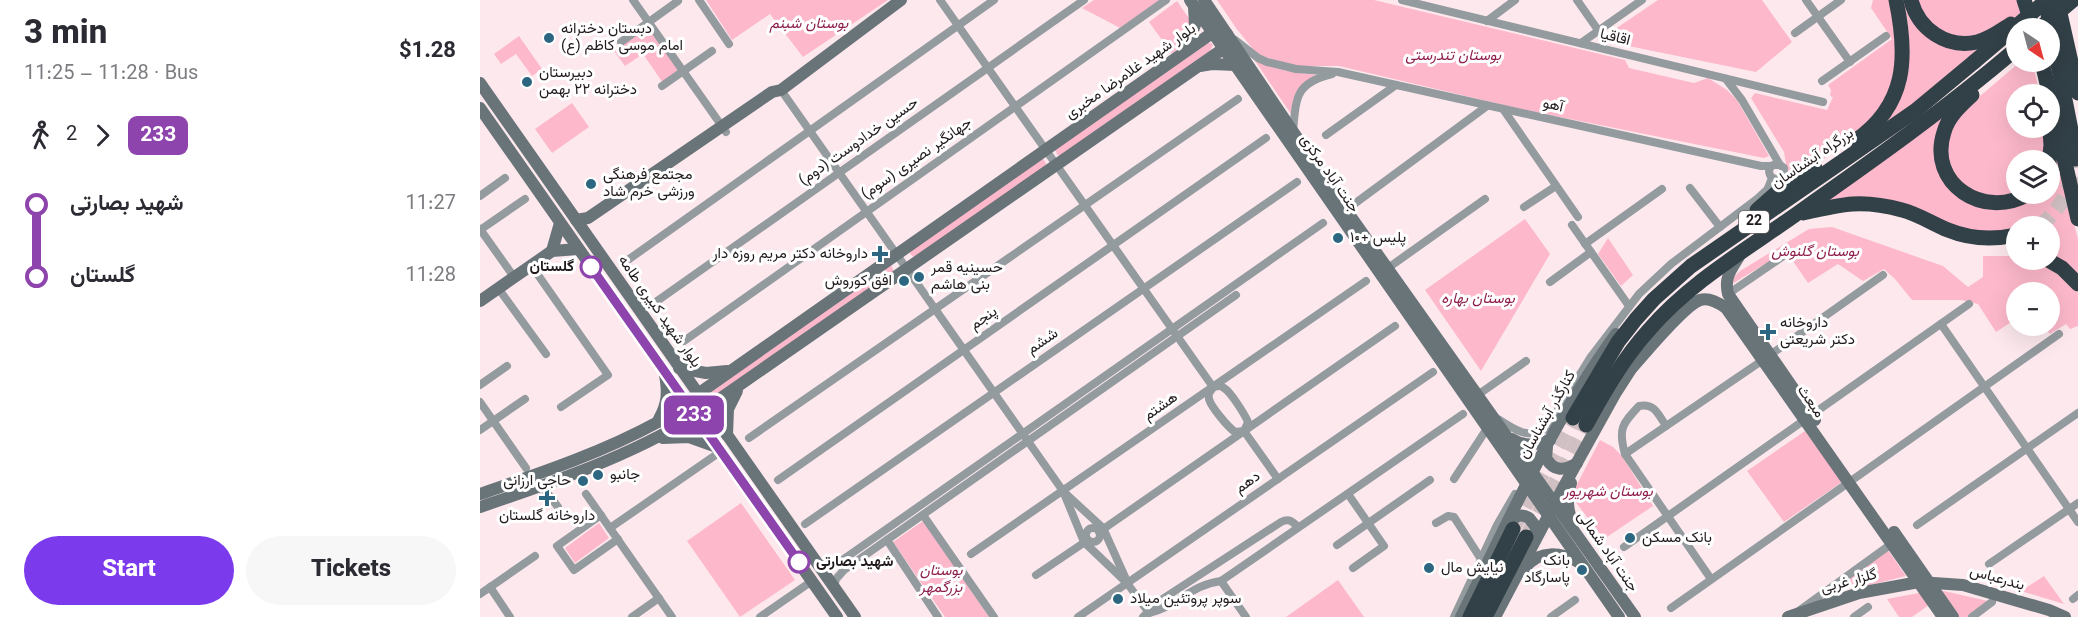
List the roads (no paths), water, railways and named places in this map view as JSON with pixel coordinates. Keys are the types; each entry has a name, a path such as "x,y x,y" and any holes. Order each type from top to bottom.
{"highway":[{"path":"1723,234 1775,195 1865,134 1878,122 1892,101 1901,74 1904,49 1897,0"},
{"path":"1911,0 1925,26 1937,36 1949,41 1976,42 1992,36 2046,0 2075,159"},
{"path":"2024,0 2030,18"},
{"path":"2030,0 2033,18"},
{"name":"بزرگراه آبشناسان","path":"2006,58 1926,121 1701,280 1649,329 1580,422 1607,360 1635,319 1654,299 1700,260 1723,234 1915,111 2046,0"},
{"path":"2057,0 2078,93"},
{"path":"2052,18 2073,0"},
{"path":"2006,60 1950,120 1942,138 1942,153 1950,178 1961,191 1972,198 1988,203 2006,202"},
{"path":"2044,72 2078,219"},
{"path":"1797,214 1846,203 1871,204 1904,210 1949,231 1971,237 2006,237"},
{"path":"1891,207 1944,237 1962,243 2006,247"},
{"path":"2060,267 2078,284"},
{"path":"1492,616 1517,532"},
{"path":"1470,617 1517,532"}],"main road":[{"path":"586,236 592,224 772,92 781,90 901,0"},
{"path":"1183,54 1195,25 1200,2"},
{"name":"جنت آباد مرکزی","path":"1200,2 1212,33 1235,66 1504,440 1533,471"},
{"name":"جنت آباد مرکزی","path":"1200,2 1227,34 1388,268 1435,343 1479,394 1491,422"},
{"name":"بلوار شهید غلامرضا مخبری","path":"480,494 573,462 658,422 1212,33 1227,34"},
{"path":"480,507 621,455 656,439 708,408 1223,49 1227,34"},
{"path":"1199,66 1212,64 1235,66"},
{"name":"بلوار شهید کبیری طامه","path":"480,83 855,617"},
{"name":"بلوار شهید کبیری طامه","path":"482,117 560,223 837,617"},
{"path":"576,220 588,218 724,129"},
{"path":"552,251 560,223"},
{"path":"480,301 552,251 578,249"},
{"path":"1728,294 1725,284 1743,251"},
{"name":"کنارگذر آبشناسان","path":"1461,617 1517,532 1526,482 1601,354 1630,315 1663,282 1700,260"},
{"path":"1504,440 1518,481 1515,494 1517,532 1548,515 1630,370 1653,339 1712,273"},
{"name":"مبعث","path":"1728,294 1767,358 1851,479 1924,582 1953,617"},
{"name":"مبعث","path":"1630,370 1679,317 1700,300 1710,300 1726,308 1767,358"},
{"path":"679,368 706,373 729,371"},
{"path":"658,422 667,400 665,374"},
{"path":"727,435 728,409 734,394 740,387"},
{"path":"656,439 672,436 689,437 718,449"},
{"path":"1504,440 1532,446 1548,443 1546,458 1554,468 1560,470 1577,462"},
{"name":"جنت آباد مرکزی","path":"1504,440 1526,482"},
{"path":"1584,546 1571,518 1567,498 1586,446"},
{"name":"جنت آباد شمالی","path":"1533,471 1584,546 1608,590 1619,617"},
{"name":"جنت آباد شمالی","path":"1526,482 1582,564 1635,617"},
{"path":"1492,616 1527,565 1538,557 1551,554 1561,555 1582,564"},
{"name":"مبعث","path":"1924,582 1943,617"},
{"name":"گلزار غربی","path":"1791,615 1858,593 1924,582"},
{"name":"بندرعباس","path":"1924,582 1963,585 2049,610 2065,617"}],"street":[{"path":"633,0 724,129"},
{"path":"699,0 729,44"},
{"path":"625,262 994,0"},
{"name":"حسین خدادوست (دوم)","path":"650,306 1084,0"},
{"name":"جهانگیر نصیری (سوم)","path":"684,341 1166,0"},
{"name":"اقاقیا","path":"1402,0 1823,102"},
{"path":"1487,21 1515,0"},
{"path":"1577,0 1598,30"},
{"path":"1581,43 1642,0"},
{"path":"1806,0 1850,62"},
{"path":"1795,33 1841,0"},
{"path":"621,42 678,1"},
{"path":"943,3 1213,387"},
{"name":"آهو","path":"1227,34 1258,58 1296,69 1338,72 1771,169 1776,179 1781,177 1767,191"},
{"path":"1822,81 1886,36"},
{"path":"662,86 712,51"},
{"path":"1293,132 1296,100 1301,90 1316,78 1338,72"},
{"path":"1454,479 1491,422 1525,434 1537,434 1546,429 1590,358 1629,306 1660,274 1723,234 1767,191 1774,154 1726,78"},
{"path":"1326,135 1396,85"},
{"path":"781,90 1063,491 1101,530 1127,583 1146,615"},
{"path":"749,438 1238,99"},
{"path":"1346,210 1487,106"},
{"path":"1503,109 1578,217"},
{"name":"پنجم","path":"778,480 1266,138"},
{"path":"480,196 505,178"},
{"name":"ششم","path":"806,524 1297,182"},
{"path":"1524,207 1556,186"},
{"path":"1690,188 1723,234"},
{"path":"1585,244 1662,189"},
{"path":"514,277 480,230 525,199"},
{"path":"1388,268 1485,199"},
{"path":"834,587 836,579 844,570 923,515 1171,328 1323,223"},
{"path":"1572,225 1629,306"},
{"path":"1550,282 1591,252"},
{"path":"1728,294 1782,257"},
{"path":"531,265 608,375 561,407"},
{"path":"1625,454 1767,358 1883,275"},
{"name":"هشتم","path":"971,554 1366,281"},
{"path":"498,288 546,354"},
{"path":"818,564 829,565 841,561 1236,295"},
{"path":"1624,547 1970,304"},
{"path":"1941,324 2078,522"},
{"path":"1036,575 1086,541 1089,530 1101,530 1395,326"},
{"path":"1671,608 2056,336"},
{"path":"1479,394 1526,361"},
{"path":"480,385 507,366"},
{"name":"دهم","path":"1078,617 1433,372"},
{"path":"1220,386 1226,389 1246,416 1248,422 1244,431 1238,433 1232,431 1211,403 1209,393 1213,387 1220,386"},
{"path":"480,430 525,399"},
{"path":"480,402 526,468"},
{"path":"1666,426 1654,407 1647,404 1639,405 1623,424 1620,434 1625,454 1711,579"},
{"path":"1917,525 2078,413"},
{"path":"1146,615 1165,609 1203,584 1221,581 1463,414"},
{"path":"1244,431 1278,479"},
{"path":"610,528 718,449"},
{"path":"1337,545 1430,480"},
{"path":"542,486 558,507"},
{"path":"1063,491 1086,541 1127,583"},
{"path":"586,494 672,617"},
{"path":"1348,494 1384,546 1353,568"},
{"path":"1454,617 1515,494"},
{"path":"1989,564 2078,503"},
{"path":"601,515 557,546 568,562 574,570 618,539"},
{"path":"923,515 994,617"},
{"path":"1436,523 1448,516 1454,517 1481,559"},
{"path":"1146,615 1161,600 1286,519 1298,527"},
{"path":"887,540 938,617"},
{"path":"1791,615 1895,541"},
{"path":"480,594 535,556"},
{"path":"760,617 812,581"},
{"path":"1221,581 1244,616"},
{"path":"490,587 510,617"},
{"path":"632,617 659,598"},
{"path":"1554,616 1575,600"},
{"path":"1972,617 1992,602"},
{"path":"1854,617 1868,607"}],"tunnel":[{"path":"2050,216 2060,205 2069,188 2075,159"},
{"path":"1514,527 1573,418"},
{"path":"1528,534 1586,425"}],"place":[{"name":"دبستان دخترانه امام موسی کاظم (ع)","path":"549,38"},
{"name":"دبیرستان دخترانه ۲۲ بهمن","path":"527,82"},
{"name":"مجتمع فرهنگی ورزشی خرم شاد","path":"591,184"},
{"name":"پلیس +۱۰","path":"1338,238"},
{"name":"داروخانه دکتر مریم روزه دار","path":"880,254"},
{"name":"گلستان","path":"591,267"},
{"name":"حسینیه قمر بنی هاشم","path":"919,277"},
{"name":"افق کوروش","path":"904,281"},
{"name":"داروخانه دکتر شریعتی","path":"1768,332"},
{"name":"جانبو","path":"598,475"},
{"name":"حاجی ارزانی","path":"583,481"},
{"name":"داروخانه گلستان","path":"547,498"},
{"name":"بانک مسکن","path":"1630,538"},
{"name":"شهید بصارتی","path":"799,562"},
{"name":"نیایش مال","path":"1429,568"},
{"name":"بانک پاسارگاد","path":"1582,570"},
{"name":"سوپر پروتئین میلاد","path":"1118,599"}],"park label":[{"name":"بوستان شبنم","path":"809,24"},
{"name":"بوستان تندرستی","path":"1453,56"},
{"name":"بوستان گلنوش","path":"1815,252"},
{"name":"بوستان بهاره","path":"1478,299"},
{"name":"بوستان شهریور","path":"1608,492"},
{"name":"بوستان بزرگمهر","path":"941,580"}]}
